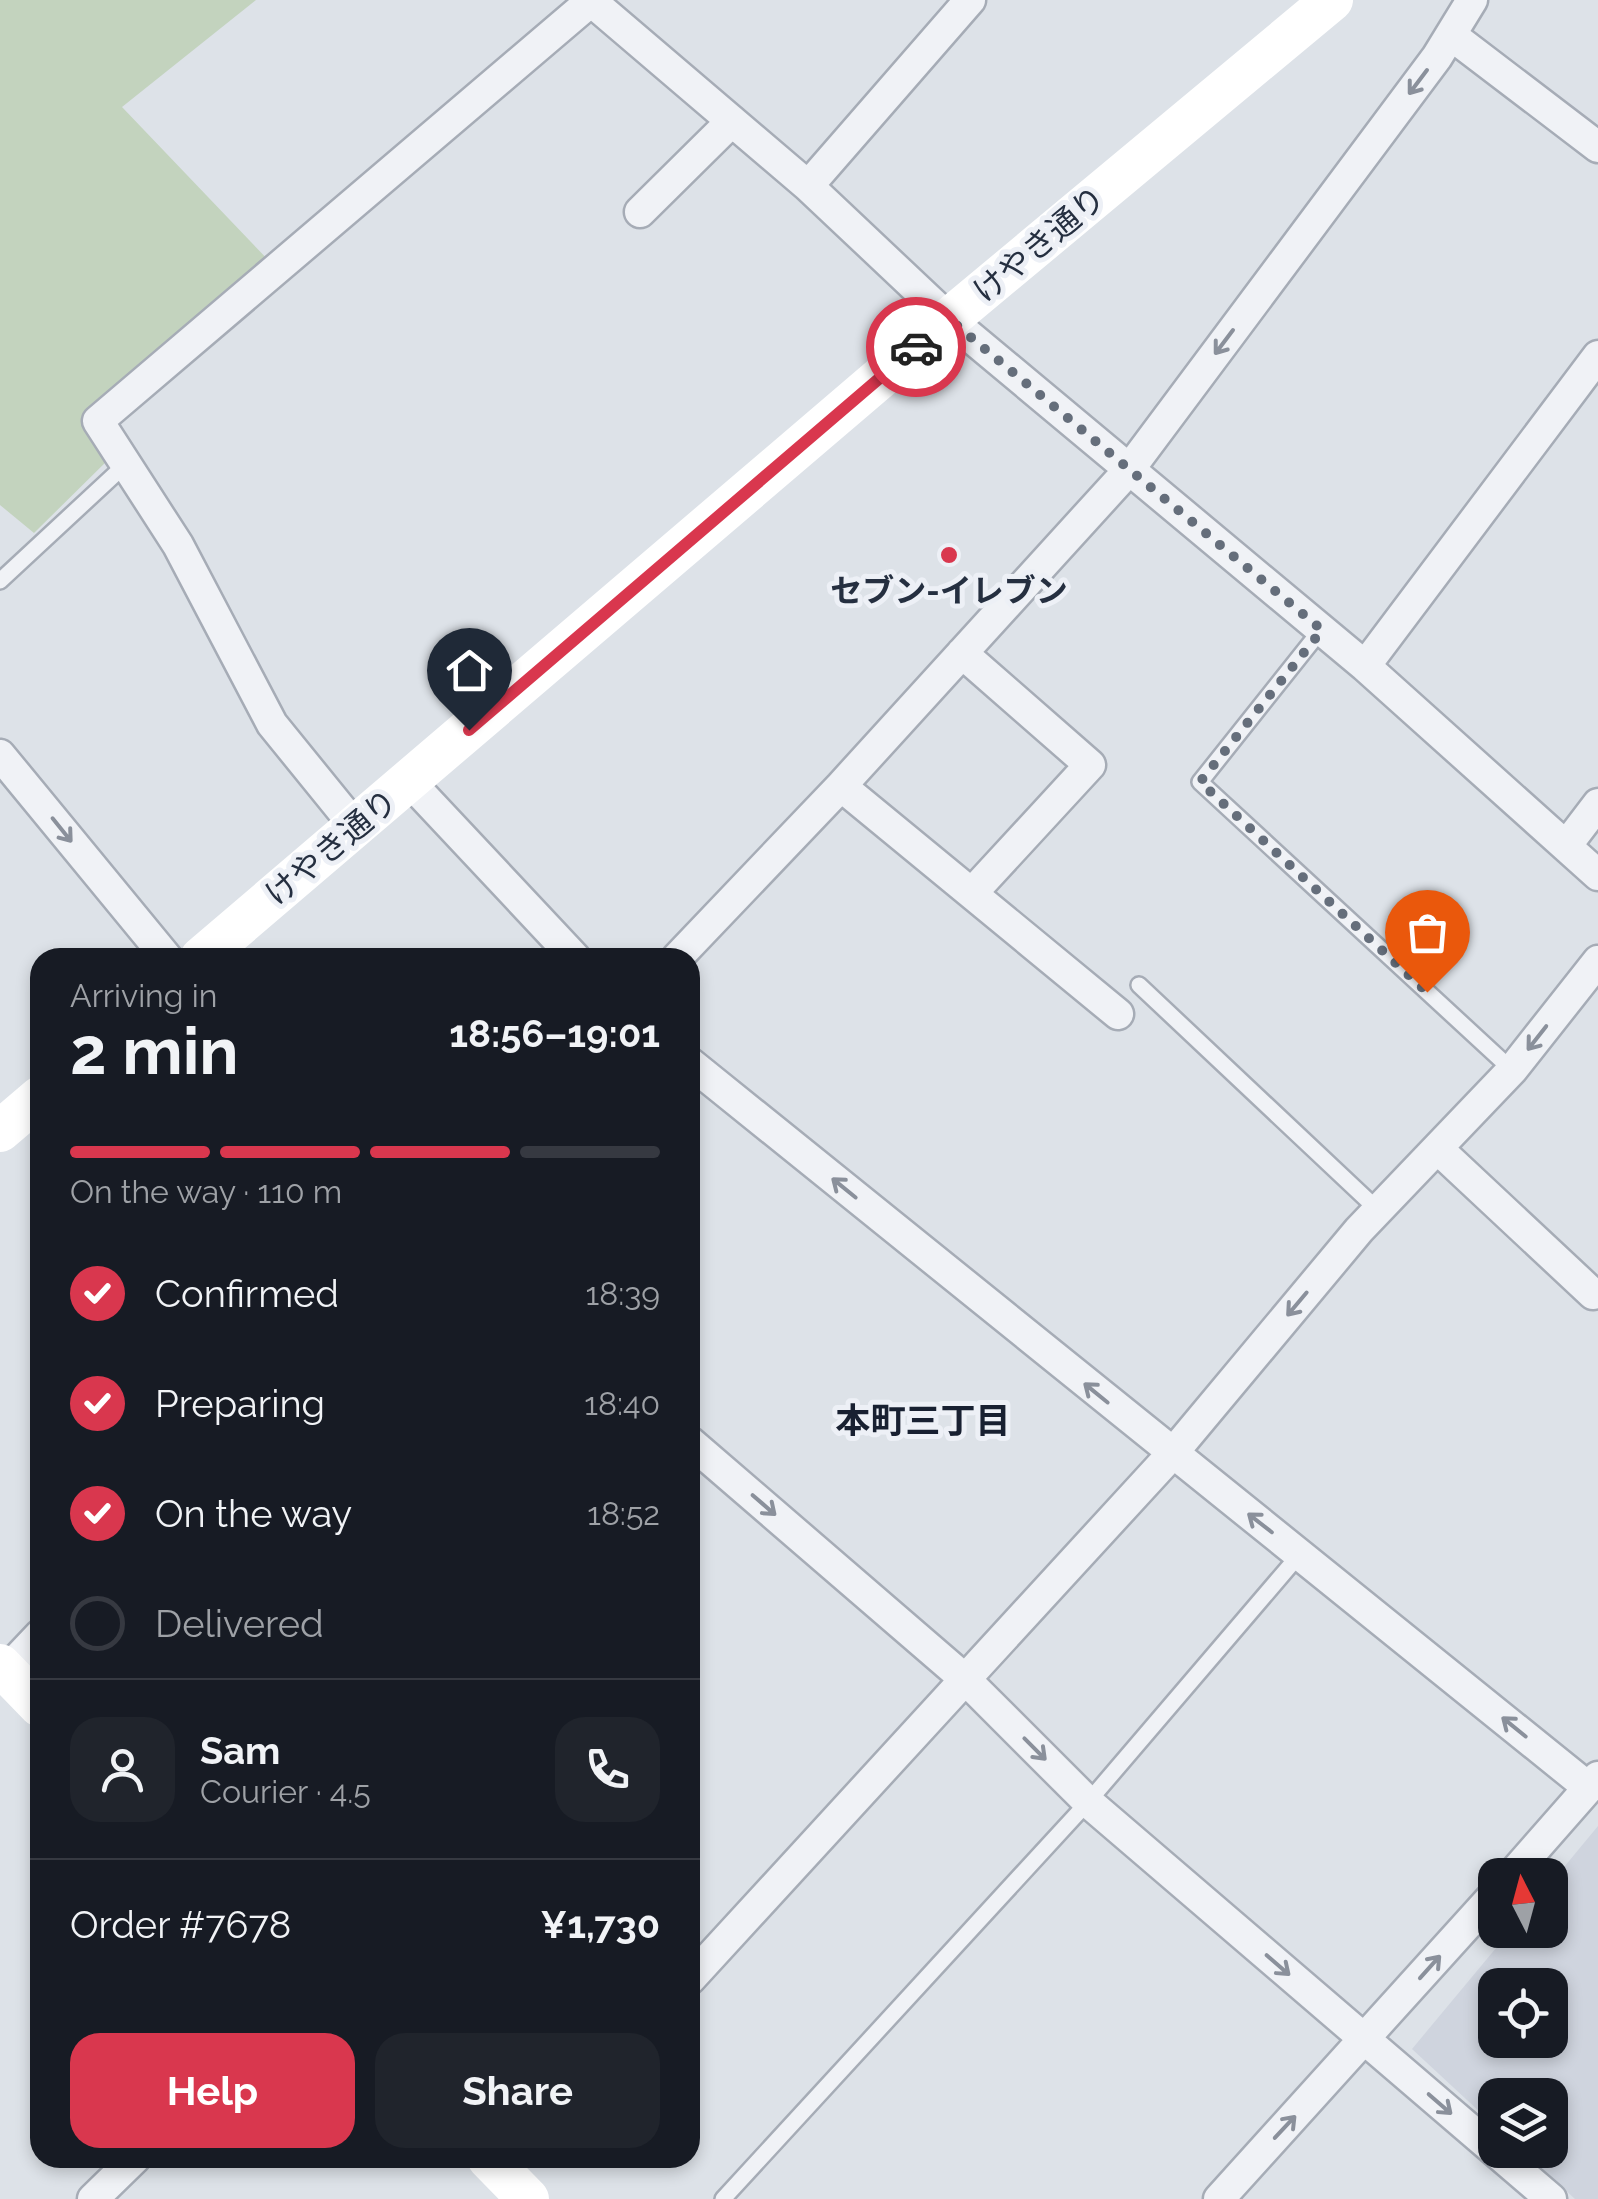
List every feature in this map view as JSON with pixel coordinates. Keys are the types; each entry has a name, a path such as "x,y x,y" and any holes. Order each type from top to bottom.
{"main road":[{"name":"けやき通り","path":"213,948 949,319 1332,0"},
{"path":"0,1131 30,1105"},
{"path":"3,1668 30,1696"}],"street":[{"path":"687,948 841,786 1128,471 1472,0"},
{"path":"354,826 272,724 178,545 98,421 591,1 808,186 949,319 1365,666 1598,875"},
{"path":"808,186 963,2"},
{"path":"1450,35 1598,148"},
{"path":"640,212 732,120"},
{"path":"1365,666 1598,356"},
{"path":"962,653 1090,766 972,894"},
{"path":"0,755 159,948"},
{"path":"409,781 566,948"},
{"path":"841,786 1118,1014"},
{"path":"1566,846 1598,804"},
{"path":"700,1968 1172,1454 1378,1210 1512,1070 1598,962"},
{"path":"700,1071 1172,1454 1594,1783 1527,1858"},
{"path":"1439,1150 1594,1294"},
{"path":"700,1451 966,1680 1088,1802 1550,2199"},
{"path":"3,1668 30,1644"},
{"path":"1219,2199 1478,1913"},
{"path":"93,2199 125,2168"}],"lane":[{"path":"0,581 126,464"},
{"path":"1322,630 1200,782 1512,1070"},
{"path":"1139,985 1378,1210"},
{"path":"723,2199 1088,1802 1300,1554"}],"shaded area":[{"path":"1598,1826 1598,2199 1575,2199 1541,2168 1568,2168 1568,2078 1478,2078 1478,2110 1412,2049 1478,1970 1478,2058 1568,2058 1568,1968 1479,1968 1496,1948 1568,1948 1568,1862"}],"green space":[{"path":"0,0 256,0 122,107 272,264 89,429 112,456 34,533 0,505"}],"way so far":[{"path":"916,347 949,319 1322,630 1200,782 1427,992"}],"place":[{"name":"セブン-イレブン","path":"949,555"}],"district":[{"name":"本町三丁目","path":"923,1420"}],"route":[{"path":"469,730 916,347"}]}
